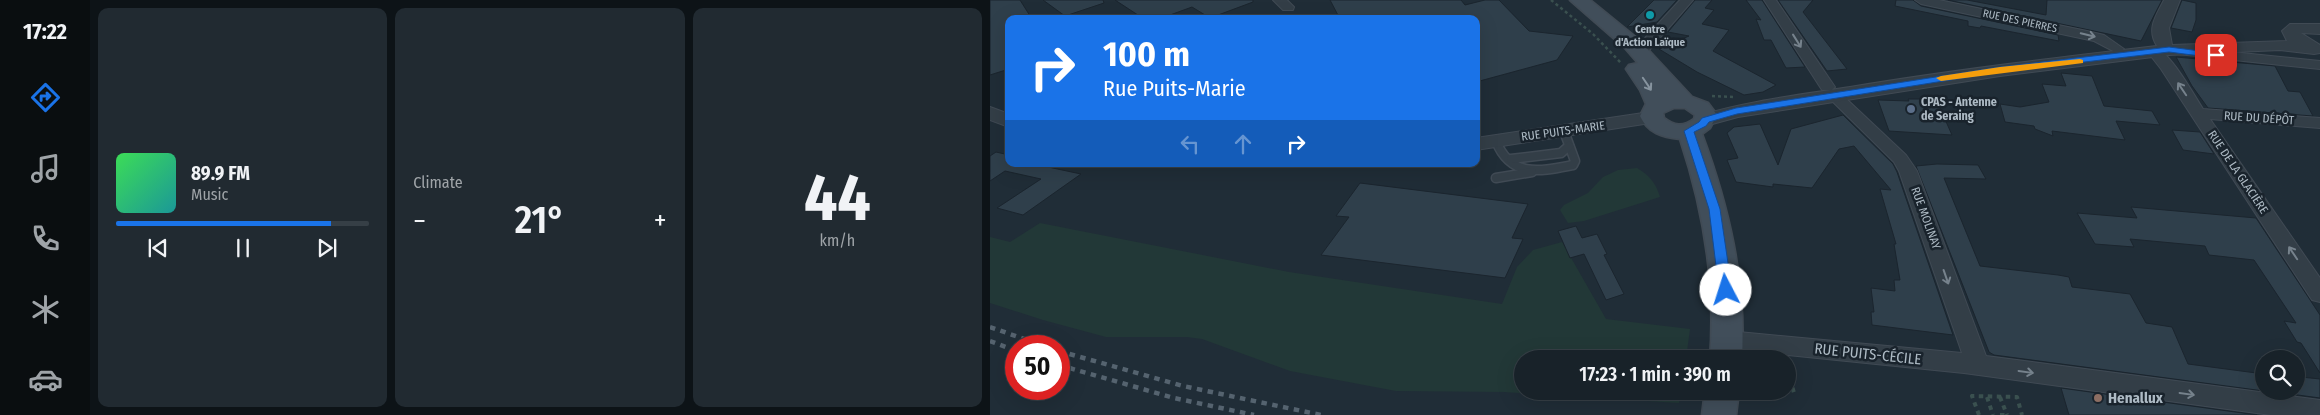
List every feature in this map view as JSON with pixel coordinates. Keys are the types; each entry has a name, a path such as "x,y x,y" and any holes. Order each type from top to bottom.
{"main road":[{"path":"1564,0 1603,31 1628,56 1651,90 1658,127 1664,130 1693,114"},
{"path":"1579,0 1612,25 1640,52 1693,114 1720,234 1727,349"},
{"path":"1654,112 1671,101 1693,114"}],"street":[{"path":"1640,52 1687,0"},
{"name":"RUE MOLINAY","path":"1770,0 1830,91 1905,166 1914,186 1978,366"},
{"name":"RUE DES PIERRES","path":"1920,0 2087,35 2099,38 2117,49"},
{"path":"2162,48 2159,30 2172,0"},
{"path":"1830,91 2162,48 2270,39 2291,34 2296,28 2320,29"},
{"path":"2291,34 2318,55"},
{"path":"1693,114 1730,112 1830,91 1982,64 2117,49 2280,45 2318,55"},
{"name":"RUE DE LA GLACIÈRE","path":"2162,48 2198,114 2320,294"},
{"path":"990,112 1005,119"},
{"name":"RUE PUITS-MARIE","path":"1486,143 1570,147 1654,112"},
{"name":"RUE DU DÉPÔT","path":"2198,114 2320,123"},
{"name":"RUE PUITS-CÉCILE","path":"1727,349 1978,366 2320,411"}],"lane":[{"path":"1486,143 1530,171"},
{"path":"1509,159 1517,160 1556,154 1564,152 1570,147"},
{"path":"1518,164 1564,158 1570,147"},
{"path":"1496,178 1568,164 1570,147"}],"path":[{"path":"1551,0 1598,39 1624,68"},
{"path":"1979,415 1972,396 2017,397 2022,415"},
{"path":"1987,397 1993,415"},
{"path":"2000,397 2007,415 2000,415"}],"green space":[{"path":"1637,168 1652,180 1660,197 1584,221 1568,223 1560,210 1564,205 1588,193 1603,177 1618,170"},
{"path":"1040,223 1289,272 1502,304 1517,267 1533,250 1562,242 1606,319 1690,329 1687,350 1514,350 1514,393 1396,391 1290,371 1202,339 1187,337 1106,337 990,303 990,237 1010,242"},
{"path":"1631,400 1680,400 1679,403"}],"building":[{"path":"990,0 1020,0 1029,15 1005,15 1005,70 990,75"},
{"path":"1043,0 1103,0 1104,3 1064,15"},
{"path":"1115,0 1253,0 1253,2 1218,15 1205,15 1192,7 1170,15 1138,15"},
{"path":"1330,0 1461,0 1465,5 1485,0 1499,0 1529,31 1573,36 1557,60 1480,81 1480,15 1338,15"},
{"name":"Centre d'Action Laïque","path":"1654,0 1677,0 1657,22 1627,27"},
{"path":"1695,0 1712,0 1705,8 1714,10 1702,24 1729,30 1713,51 1776,85 1763,92 1744,95 1697,72 1659,49 1689,36 1668,32"},
{"path":"1746,0 1762,0 1805,67 1786,68 1771,40 1764,40 1756,19 1761,20"},
{"path":"1778,0 1813,0 1803,12 1847,69 1827,71"},
{"path":"1896,0 1913,0 1921,6 2058,35 2059,41 1981,26 1980,28 1968,26 1968,21 1895,6"},
{"path":"1948,0 1967,0 2046,15 2047,0 2162,0 2141,41"},
{"path":"2182,0 2196,3 2196,20 2192,32 2171,28"},
{"path":"2176,57 2275,66 2288,91 2300,92 2313,116 2208,108 2192,86"},
{"path":"2061,73 2092,76 2104,106 2152,111 2160,125 2116,121 2125,140 2052,131 2053,136 2035,129 2034,126 2005,122 2000,104 2020,107 2049,102 2042,84 2066,86"},
{"name":"CPAS - Antenne de Seraing","path":"1908,99 1936,99 1952,135 1889,131 1878,100 1909,101"},
{"path":"1843,115 1893,164 1897,172 1953,335 1872,325 1871,312 1874,312 1871,288 1895,291 1894,280 1900,280 1894,244 1896,244 1880,189 1891,190 1854,146 1839,149 1812,188 1773,184 1773,187 1736,182 1727,160 1738,158 1727,133 1734,127 1760,124 1778,165 1791,129"},
{"path":"2172,130 2200,132 2214,154 2183,150"},
{"path":"996,152 1005,154 1005,167 1048,167 1081,174 1023,215 997,208 1041,179 1005,171 990,181 990,156"},
{"path":"1937,164 1978,165 1986,179 1944,178 1980,266 2069,277 2072,287 2130,294 2146,323 2172,327 2188,364 2255,373 2255,390 1994,355 1989,352 1916,166"},
{"path":"1360,183 1528,204 1512,238 1523,239 1505,278 1321,255 1349,217 1336,216"},
{"path":"2131,207 2256,218 2320,315 2320,373 2284,321 2296,323 2254,260 2209,255 2205,246 2130,239 2134,247 2095,244 2077,213 2137,218"},
{"path":"1576,226 1582,238 1597,234 1607,254 1604,255 1624,294 1606,300 1584,254 1570,258 1558,231"},
{"path":"2305,377 2320,379 2320,398 2305,396"},
{"path":"2061,388 2257,415 2069,415"}],"railway":[{"path":"990,327 1013,335"},
{"path":"990,341 1005,347"},
{"path":"1070,354 1183,386 1321,415"},
{"path":"1070,368 1174,398 1254,415"}],"slow traffic":[{"path":"1941,78 2080,61"}],"place":[{"name":"Centre d'Action Laïque","path":"1650,15"},
{"name":"CPAS - Antenne de Seraing","path":"1911,109"},
{"name":"Henallux","path":"2098,398"}],"route":[{"path":"1726,290 1720,234 1715,209 1689,131 1702,124 1705,120 1724,113 2000,70 2169,50 2216,55"}]}
